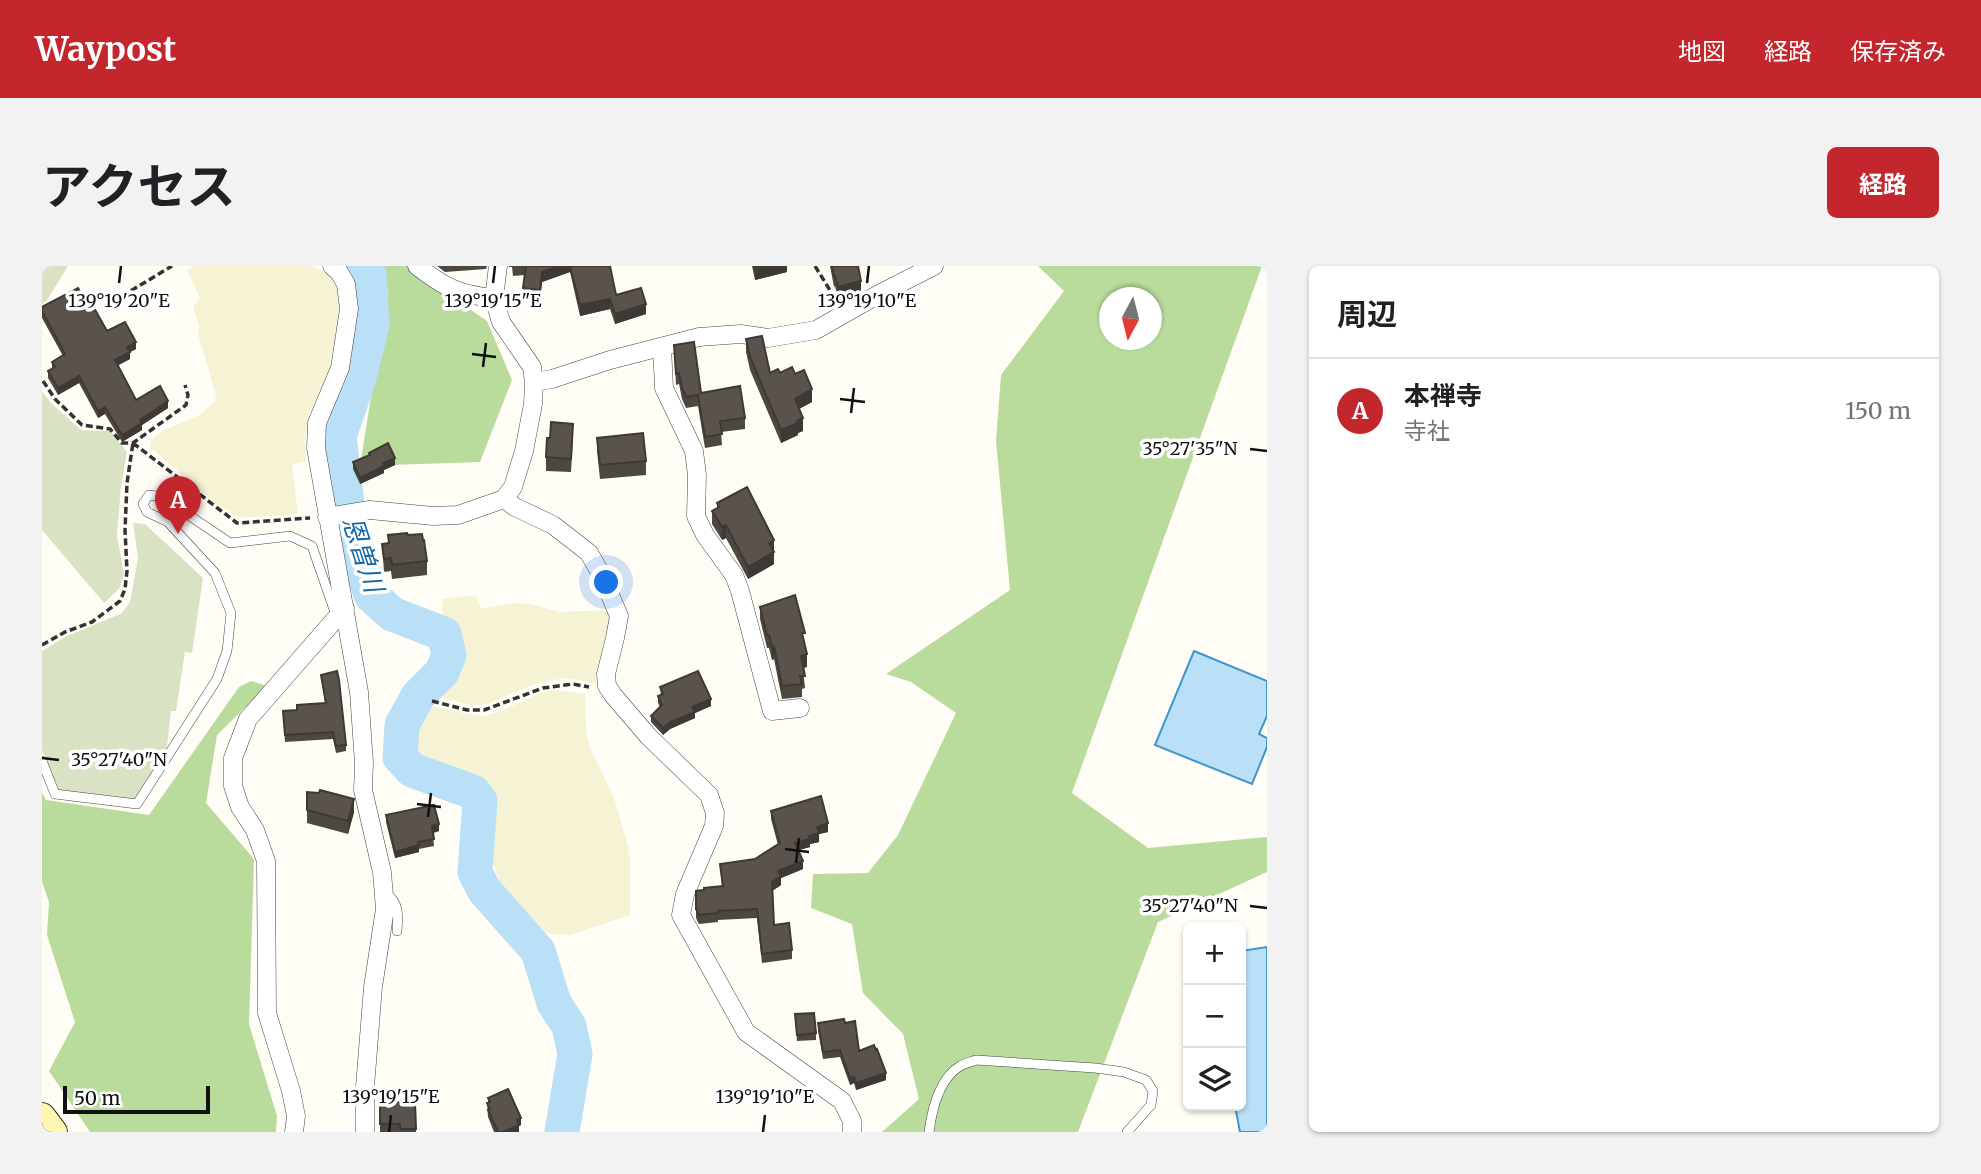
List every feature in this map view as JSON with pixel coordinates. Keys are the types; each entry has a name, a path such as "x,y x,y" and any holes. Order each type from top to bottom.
{"street":[{"path":"332,266 346,284 349,309 340,368 317,423 316,448 332,516 341,613 359,692 363,790 382,872 386,909 373,987 365,1087 365,1132"},
{"path":"417,266 439,283 460,292 470,296 494,298"},
{"path":"332,516 370,510 433,516 458,515 504,499 513,486 524,451 533,404 534,382 532,367 500,322 494,298 498,266"},
{"path":"534,382 699,337 741,334 768,338 816,330 933,266"},
{"path":"662,347 664,388 694,451 697,475 696,516 705,535 734,575 772,711 800,708"},
{"path":"504,499 553,525 589,554 601,574 619,616 606,674 607,686 648,736 709,795 715,813 714,826 685,894 681,915 746,1032 842,1101 852,1121 852,1132"},
{"path":"294,1132 296,1116 291,1091 267,1013 266,862 255,830 240,807 233,786 233,758 248,719 341,613"},
{"path":"42,1116 54,1132"}],"lane":[{"path":"42,761 55,794 137,804 217,679 227,651 231,613 215,573 168,522 147,512 143,504 149,495 162,497 230,543 290,536 312,546 341,613"},
{"path":"384,892 393,897 398,911 397,931"},
{"path":"929,1132 933,1107 950,1075 960,1066 976,1060 1095,1068 1124,1072 1146,1080 1153,1091 1152,1105 1127,1132"}],"path":[{"path":"104,307 172,266"},
{"path":"815,266 844,314"},
{"path":"43,381 55,399 82,425 110,429 122,443 134,443 186,405 186,385"},
{"path":"134,443 237,523 332,516"},
{"path":"42,645 65,632 92,622 120,601 125,589 127,571 127,483 134,443"},
{"path":"432,701 467,710 484,710 543,688 573,684 586,686"}],"shaded area":[{"path":"194,266 312,266 330,275 336,282 339,305 330,367 308,416 306,461 292,465 298,514 239,518 212,500 150,447 152,439 164,430 198,416 215,402 216,395 193,307 200,298 187,271"},
{"path":"476,595 481,609 516,603 559,612 608,610 612,619 596,670 597,683 564,678 534,684 488,704 473,706 443,698 434,699 457,676 462,663 462,645 451,622 443,618 442,599"},
{"path":"552,690 585,694 586,731 590,748 613,795 630,860 630,915 570,935 545,932 501,887 493,862 494,817 485,785 421,760 415,756 411,744 413,731 426,708 434,706 485,716"}],"green space":[{"path":"42,266 68,266 42,304"},
{"path":"362,266 407,266 487,321 512,380 480,462 360,466 388,290"},
{"path":"1038,266 1262,266 1072,793 1148,848 1267,837 1267,872 1158,922 1078,1132 882,1132 919,1099 903,1034 863,993 852,924 811,908 813,874 868,873 898,835 956,713 911,682 886,674 1010,590 996,441 1001,375 1064,291"},
{"path":"42,391 51,403 81,430 110,431 127,452 117,536 124,574 119,589 104,603 42,530"},
{"path":"133,523 145,524 203,578 192,653 185,652 176,711 171,711 166,755 136,799 59,791 42,750 42,651 65,637 122,613 130,602 138,558"},
{"path":"251,681 267,686 217,735 206,803 254,859 249,1024 277,1116 276,1132 90,1132 49,1071 75,1022 47,935 49,902 42,882 42,793 46,800 149,815 239,687"}],"water":[{"path":"1194,651 1267,681 1267,716 1259,734 1267,738 1267,747 1252,784 1155,745"},
{"path":"1267,947 1267,1132 1240,1132 1236,1111 1246,1111 1246,950"}],"building":[{"path":"526,266 559,266 542,272 540,290 523,288"},
{"path":"570,266 610,266 616,295 641,288 646,304 615,314 610,299 580,305"},
{"path":"832,266 858,266 861,281 838,287"},
{"path":"78,288 85,301 89,299 107,331 125,322 136,342 127,347 130,352 115,360 136,400 160,386 168,401 140,420 142,423 122,435 105,407 98,411 79,376 58,388 48,371 55,367 52,362 65,354 42,307"},
{"path":"762,336 770,373 778,369 780,373 792,367 795,374 804,370 812,389 795,399 803,418 781,430 750,357 746,339"},
{"path":"694,342 701,393 740,386 745,418 720,421 722,434 705,437 698,395 686,397 679,373 676,374 674,345"},
{"path":"551,422 573,424 571,459 546,457"},
{"path":"643,433 646,461 600,465 597,438"},
{"path":"388,443 395,458 360,478 353,462"},
{"path":"747,487 774,540 769,543 774,552 748,567 726,525 722,527 712,511 719,507 717,503"},
{"path":"422,534 427,561 392,565 391,558 384,559 382,544 389,543 388,535"},
{"path":"795,595 805,633 802,633 807,654 801,656 805,676 800,676 802,684 782,686 774,646 772,647 767,635 760,607"},
{"path":"337,671 346,745 336,746 333,732 285,735 283,711 297,710 297,705 326,703 321,675"},
{"path":"698,671 711,699 692,707 695,712 670,722 663,728 651,716 662,705 658,696 663,694 660,687"},
{"path":"320,790 354,799 348,821 307,810 307,792 319,793"},
{"path":"821,796 828,823 817,827 819,833 809,836 810,839 795,843 803,861 778,871 781,876 772,882 774,925 789,923 792,950 762,954 757,909 699,915 696,909 696,891 723,886 720,864 755,859 780,843 771,811"},
{"path":"434,805 439,824 432,826 434,839 418,842 419,845 395,852 386,815"},
{"path":"814,1013 816,1033 797,1035 795,1014"},
{"path":"844,1019 845,1023 855,1021 859,1051 874,1045 886,1073 856,1083 854,1077 850,1078 840,1050 823,1052 818,1023"},
{"path":"508,1089 521,1118 517,1120 519,1125 498,1132 488,1110 488,1098"},
{"path":"415,1102 416,1129 400,1129 400,1124 380,1124 380,1103"}],"waterway":[{"name":"恩曽川","path":"360,266 369,274 372,325 358,381 339,436 350,529 371,595 392,614 444,634 449,655 442,672 418,696 402,725 400,757 412,770 473,792 480,801 475,872 484,890 538,951 554,1003 569,1026 575,1054 562,1132"}],"place":[{"name":"本禅寺","path":"178,534"}]}
